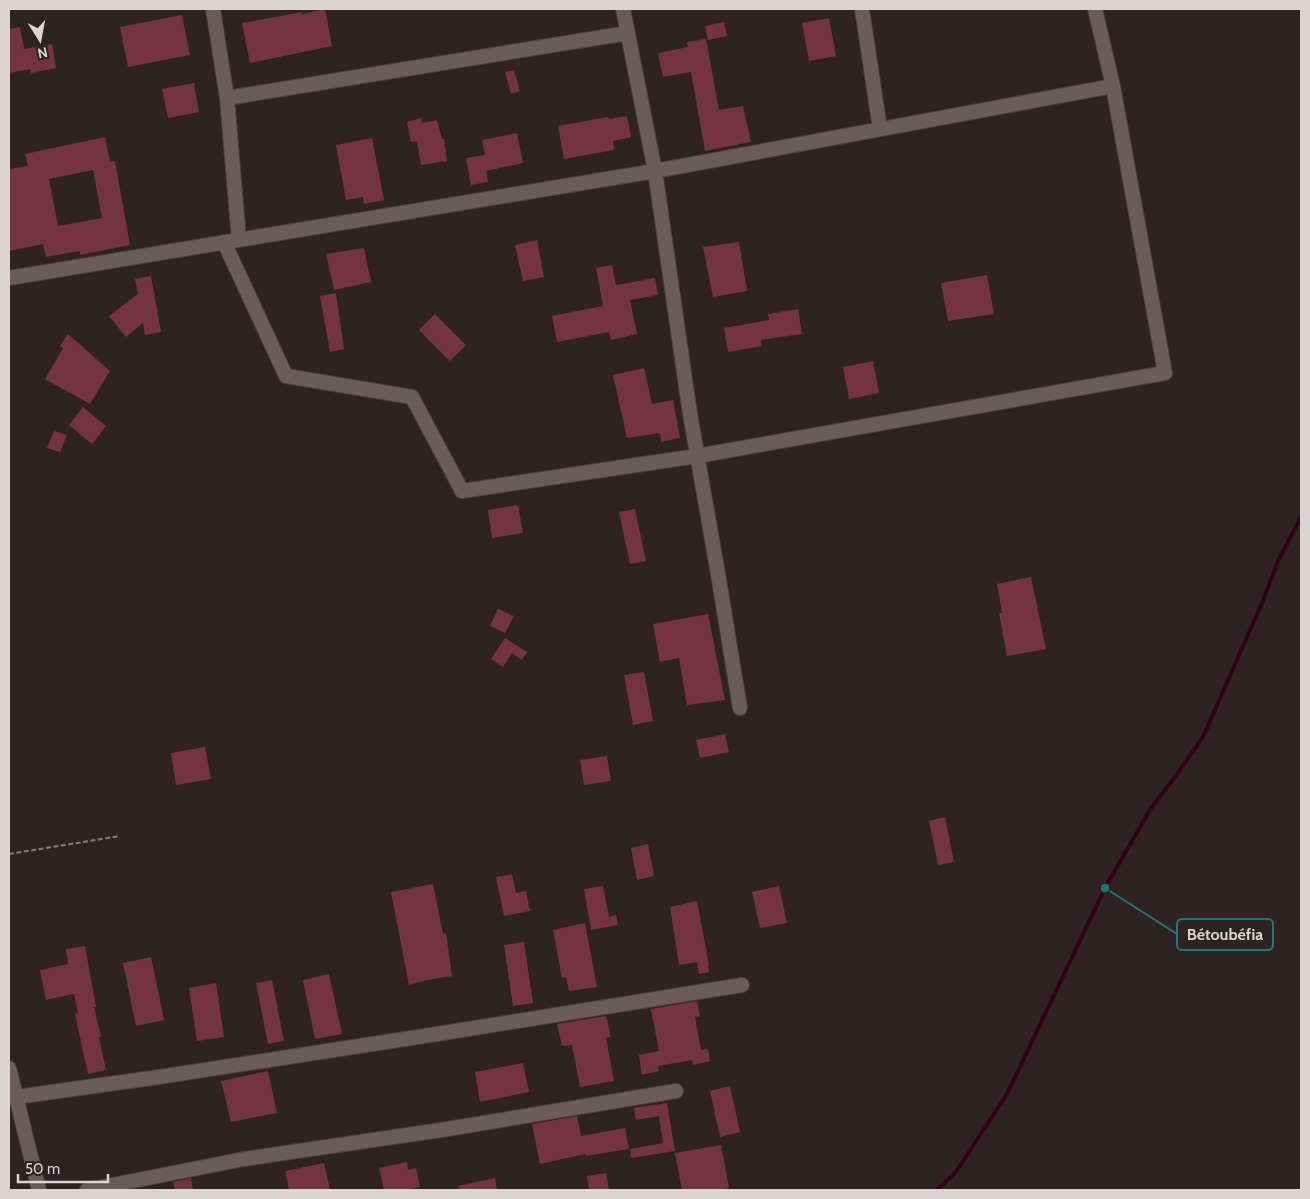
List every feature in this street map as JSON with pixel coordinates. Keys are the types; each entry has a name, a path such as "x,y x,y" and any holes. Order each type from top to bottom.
{"street":[{"path":"213,9 226,98 239,240"},
{"path":"623,9 655,170 697,456 740,708"},
{"path":"862,9 880,129"},
{"path":"224,242 286,376 412,397 462,491 697,456 1165,373 1113,86 1094,9"},
{"path":"226,98 628,33"},
{"path":"9,278 655,170 1113,86"},
{"path":"13,1097 159,1077 742,985"},
{"path":"9,1068 13,1097 39,1190"},
{"path":"87,1190 244,1159 441,1130 676,1091"}],"path":[{"path":"9,854 120,836"}],"building":[{"path":"325,9 332,46 250,63 242,23"},
{"path":"182,15 190,55 128,67 120,27"},
{"path":"829,18 836,56 809,61 802,23"},
{"path":"724,22 727,36 708,40 705,26"},
{"path":"20,27 24,49 52,44 56,68 31,73 30,69 9,73 9,29"},
{"path":"706,39 719,110 743,106 751,142 705,151 691,72 663,77 658,53 688,47 687,42"},
{"path":"514,70 520,91 511,94 505,72"},
{"path":"194,83 199,112 168,118 162,89"},
{"path":"627,116 631,137 613,141 614,150 564,159 558,126 608,117 609,119"},
{"path":"421,118 422,123 437,120 442,139 444,139 447,161 421,165 417,141 411,142 407,122"},
{"path":"517,133 523,163 486,171 488,182 471,185 466,158 485,155 482,140"},
{"path":"105,137 110,162 115,161 130,245 80,255 80,251 46,257 43,244 9,251 9,169 28,166 25,154","holes":["93,170 102,218 58,226 49,179"]},
{"path":"372,138 384,200 364,204 363,197 346,200 336,145"},
{"path":"537,240 544,277 523,281 515,245"},
{"path":"739,242 747,291 713,297 703,247"},
{"path":"364,248 371,282 334,290 326,254"},
{"path":"612,265 616,285 655,278 658,295 630,300 637,334 611,340 609,332 557,342 552,316 603,306 596,268"},
{"path":"987,275 994,314 948,321 941,283"},
{"path":"151,276 161,332 145,335 143,323 126,337 109,316 138,294 135,279"},
{"path":"336,293 344,349 330,352 320,296"},
{"path":"798,309 802,334 761,340 762,346 728,352 724,328 769,320 768,314"},
{"path":"435,314 466,345 450,361 419,330"},
{"path":"68,334 110,371 90,404 45,379 63,348 60,346"},
{"path":"873,361 879,393 849,399 843,367"},
{"path":"644,368 652,404 673,400 680,438 661,442 660,433 627,438 613,375"},
{"path":"83,407 106,426 92,444 69,425"},
{"path":"54,431 67,435 60,452 47,448"},
{"path":"518,505 523,533 492,538 488,510"},
{"path":"635,509 646,561 630,564 619,512"},
{"path":"1031,577 1046,649 1007,656 999,613 1002,613 997,584"},
{"path":"498,609 514,616 505,633 490,626"},
{"path":"708,614 725,700 687,705 679,658 660,662 653,624"},
{"path":"505,638 527,652 522,660 512,653 503,667 491,659"},
{"path":"644,672 653,721 633,725 624,675"},
{"path":"725,734 729,752 700,758 696,740"},
{"path":"205,747 211,779 176,785 171,753"},
{"path":"607,756 611,781 584,785 580,760"},
{"path":"945,817 954,862 938,865 929,821"},
{"path":"648,844 654,876 637,880 631,848"},
{"path":"512,874 516,893 526,891 530,911 504,916 496,877"},
{"path":"433,884 443,934 446,933 452,976 409,985 391,892"},
{"path":"603,886 609,917 616,915 618,925 591,930 584,889"},
{"path":"779,886 787,923 760,928 752,892"},
{"path":"697,901 709,965 709,972 699,974 697,962 679,965 670,907"},
{"path":"585,923 597,987 569,991 566,977 562,978 553,930"},
{"path":"524,942 533,1003 513,1006 504,945"},
{"path":"85,946 106,1070 88,1074 75,1014 78,1013 74,994 46,1000 40,970 68,964 66,949"},
{"path":"151,957 164,1020 136,1026 123,963"},
{"path":"329,974 342,1034 315,1039 303,980"},
{"path":"272,980 284,1041 268,1044 256,983"},
{"path":"216,983 224,1037 197,1041 189,988"},
{"path":"697,1001 700,1016 695,1017 701,1050 708,1049 710,1061 693,1065 692,1060 658,1066 659,1071 642,1075 639,1055 659,1051 651,1009"},
{"path":"606,1016 611,1037 606,1038 614,1081 580,1087 572,1045 562,1046 557,1024"},
{"path":"523,1063 529,1092 480,1102 475,1072"},
{"path":"268,1071 277,1113 231,1122 221,1081"},
{"path":"730,1086 740,1132 720,1137 710,1091"},
{"path":"667,1103 675,1151 631,1158 630,1149 663,1143 659,1116 636,1120 634,1108"},
{"path":"577,1116 581,1136 625,1128 629,1149 586,1156 585,1154 540,1164 532,1124"},
{"path":"721,1145 729,1188 718,1190 682,1190 675,1153"},
{"path":"407,1162 408,1170 416,1168 420,1187 404,1190 384,1190 379,1168"},
{"path":"324,1163 330,1190 289,1190 285,1171"},
{"path":"606,1173 609,1190 589,1190 587,1176"},
{"path":"191,1178 193,1190 175,1190 173,1182"},
{"path":"495,1178 497,1190 459,1190 458,1186"}],"waterway":[{"path":"937,1190 956,1172 1007,1094 1105,888 1151,808 1203,737 1262,603 1278,561 1301,517"}],"place":[{"name":"Bétoubéfia","path":"1105,888"}]}
